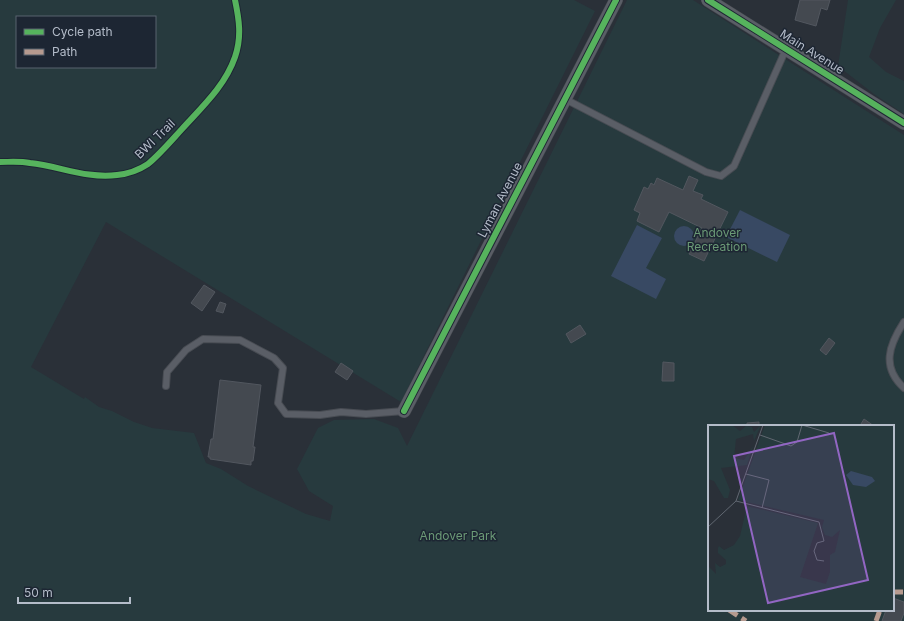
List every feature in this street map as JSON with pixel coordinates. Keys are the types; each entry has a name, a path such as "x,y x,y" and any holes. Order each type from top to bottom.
{"street":[{"name":"Lyman Avenue","path":"404,411 616,0"},
{"name":"Main Avenue","path":"708,0 904,123"}],"lane":[{"path":"565,99 706,172 721,176 734,166 786,49"},
{"path":"904,322 890,348 890,361 893,376 904,388"},
{"path":"166,386 168,372 186,350 203,340 240,340 274,358 283,368 278,403 286,414 320,415 341,412 366,414 404,411"}],"green space":[{"name":"Andover Park","path":"0,0 574,0 595,11 401,402 106,222 31,367 84,399 85,397 99,407 112,411 134,422 152,428 194,433 206,463 221,469 248,486 306,514 330,521 333,506 309,491 297,469 318,428 334,420 374,419 398,428 407,446 627,0 693,0 904,135 904,621 0,621"},
{"path":"848,0 896,0 880,28 869,57 886,72 904,81 904,114 874,94 838,66"}],"water":[{"path":"740,210 790,235 777,262 726,237"},
{"path":"637,225 662,238 646,268 666,279 656,299 611,276"},
{"path":"684,226 691,229 694,236 691,243 684,246 677,243 674,236 677,229"}],"building":[{"path":"800,0 830,0 827,10 821,8 816,26 795,20"},
{"name":"Andover Recreation","path":"689,176 698,180 693,191 703,195 701,199 728,212 704,261 689,254 702,228 669,212 659,232 637,221 640,213 634,210 644,187 648,189 651,183 654,185 657,178 683,190"},
{"path":"204,285 215,292 202,311 191,303"},
{"path":"220,302 226,304 223,313 216,311"},
{"path":"580,325 586,334 571,343 566,334"},
{"path":"829,338 835,343 826,355 820,350"},
{"path":"663,362 674,363 674,381 662,381"},
{"path":"341,363 353,371 347,380 335,372"},
{"path":"220,380 261,385 253,447 255,447 251,465 210,459 210,457 208,457 211,439 213,439"},
{"path":"864,419 873,425 863,425 861,424"},
{"path":"759,422 759,425 747,425 747,423"},
{"path":"894,598 904,602 904,613 901,621 882,621 886,611 894,611"}],"marked path":[{"path":"894,592 904,592"},
{"path":"731,611 746,621"},
{"path":"876,621 880,611"}],"cycle path":[{"name":"BWI Trail","path":"0,162 26,162 84,174 106,176 129,173 148,164 205,104 219,87 231,68 239,42 239,21 235,0"},
{"path":"404,411 616,0"},
{"path":"708,0 904,123"}]}
